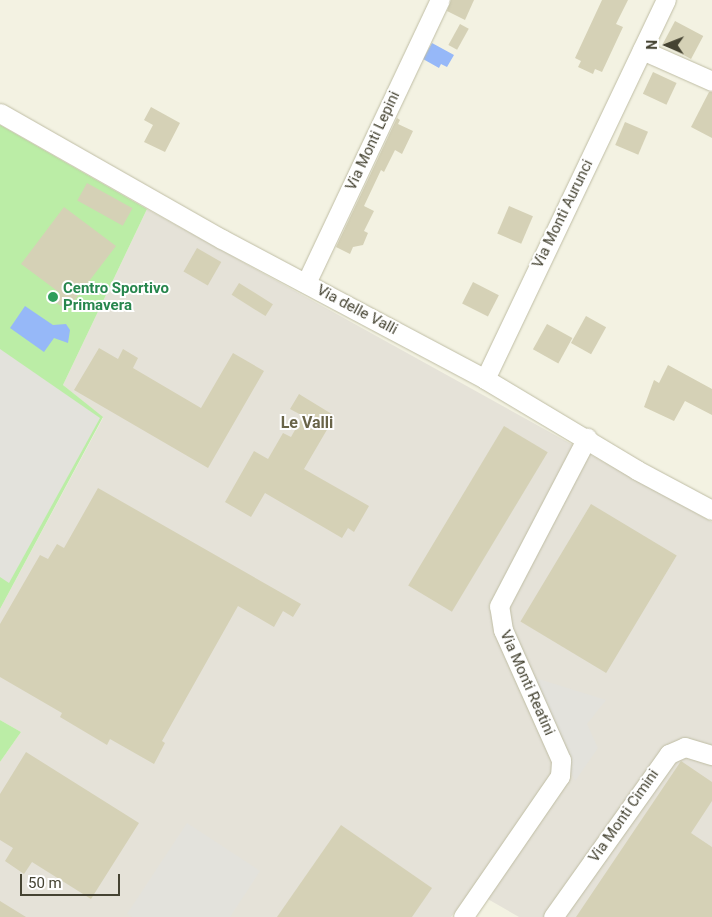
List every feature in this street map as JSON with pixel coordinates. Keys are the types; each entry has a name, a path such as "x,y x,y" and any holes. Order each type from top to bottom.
{"street":[{"name":"Via Monti Lepini","path":"306,283 440,0"},
{"name":"Via Monti Aurunci","path":"484,379 666,0"},
{"path":"642,50 712,81"},
{"name":"Via delle Valli","path":"0,113 306,283 484,379 587,438 637,470 712,510"},
{"name":"Via Monti Reatini","path":"463,917 560,776 561,760 503,630 499,606 587,438"},
{"name":"Via Monti Cimini","path":"553,917 668,754 685,747 712,754"}],"shaded area":[{"path":"147,209 712,522 712,917 519,917 472,890 451,917 0,917 0,762 21,732 0,720 0,609 103,418 63,385"},
{"path":"0,349 100,418 9,583 0,577"},
{"path":"529,676 606,700 587,724 598,748 575,781"},
{"path":"187,823 260,871 230,917 132,917 127,914"}],"green space":[{"name":"Centro Sportivo Primavera","path":"0,125 147,209 63,385 103,417 0,609"},
{"path":"0,720 21,732 0,762"}],"water":[{"path":"432,43 454,55 447,67 441,64 439,68 423,59"},
{"path":"25,306 53,325 66,324 70,330 68,343 54,338 44,352 10,328"}],"building":[{"path":"451,0 474,0 465,20 447,11"},
{"path":"602,0 628,0 616,24 623,27 602,72 595,69 593,74 578,67 581,61 575,58"},
{"path":"675,21 703,36 691,59 663,44"},
{"path":"460,24 469,29 457,50 448,45"},
{"path":"653,72 677,83 666,105 643,94"},
{"path":"709,92 712,92 712,138 691,127"},
{"path":"151,107 180,123 165,152 144,142 153,125 144,120"},
{"path":"397,118 400,120 398,124 413,131 402,154 395,150 384,172 381,170 364,206 374,211 364,231 368,233 363,245 353,247 350,254 336,247"},
{"path":"625,122 648,132 638,155 615,145"},
{"path":"87,183 132,208 123,226 77,200"},
{"path":"509,206 533,216 521,244 497,234"},
{"path":"64,207 116,246 67,310 55,302 60,293 21,264"},
{"path":"197,248 221,262 208,285 184,271"},
{"path":"473,282 499,295 488,317 462,303"},
{"path":"239,283 273,304 266,316 232,295"},
{"path":"586,316 606,327 591,354 571,343"},
{"path":"547,324 572,338 558,363 533,349"},
{"path":"99,348 118,359 123,349 138,358 133,368 201,408 233,353 264,371 208,468 74,390"},
{"path":"668,365 712,389 712,415 685,401 674,421 644,407 654,380 659,383"},
{"path":"299,394 335,416 304,469 369,506 354,532 348,528 342,538 265,493 251,517 225,502 254,451 268,459 283,433 291,437 303,416 290,409"},
{"path":"504,426 548,452 452,612 408,585"},
{"path":"98,488 301,604 293,617 283,611 274,627 238,606 162,741 165,743 154,764 110,739 107,745 60,717 62,713 0,677 0,624 40,555 48,559 57,544 64,548"},
{"path":"591,504 677,556 606,673 520,621"},
{"path":"26,752 139,823 91,899 32,862 24,874 5,861 13,848 0,840 0,794"},
{"path":"681,761 712,782 712,801 691,833 712,847 712,917 576,917"},
{"path":"341,825 432,888 412,917 277,917"},
{"path":"0,901 26,917 0,917"}],"place":[{"name":"Centro Sportivo Primavera","path":"53,297"}],"district":[{"name":"Le Valli","path":"307,423"}]}
